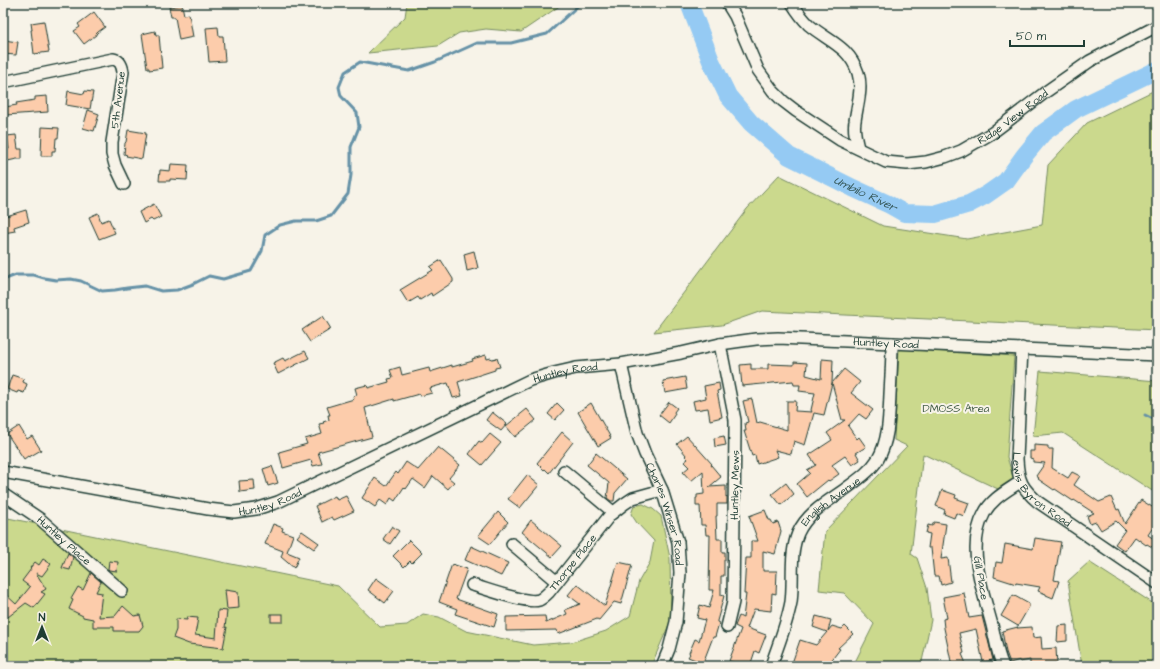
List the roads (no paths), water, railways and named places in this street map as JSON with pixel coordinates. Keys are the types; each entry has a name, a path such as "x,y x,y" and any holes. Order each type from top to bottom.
{"street":[{"name":"Ridge View Road","path":"727,3 735,16 758,70 773,91 796,111 840,140 886,162 907,164 926,162 961,151 992,133 1090,61 1157,26"},
{"path":"792,3 798,13 808,24 837,44 852,60 858,74 860,86 854,129 858,148"},
{"name":"5th Avenue","path":"3,82 113,59 120,62 123,72 112,142 112,154 115,165 124,184"},
{"name":"Huntley Road","path":"3,472 208,509 234,512 256,509 278,502 530,380 554,372 576,368 620,364 720,344 756,339 778,338 1157,355"},
{"name":"English Avenue","path":"771,666 788,618 792,590 795,542 803,524 817,509 870,469 883,449 889,421 892,343"},
{"name":"Huntley Mews","path":"720,344 736,430 733,598 727,627"},
{"name":"Lewis Byron Road","path":"1022,348 1017,459 1020,482 1030,495 1038,502 1157,583"},
{"name":"Charles Winser Road","path":"620,364 637,433 662,490 678,542 680,573 676,622 669,649 662,666"},
{"path":"564,471 613,512"},
{"name":"Gill Place","path":"1003,666 977,566 976,540 983,514 989,505 1020,482"},
{"name":"Thorpe Place","path":"472,585 520,599 538,600 544,597 613,512 633,498 662,490"},
{"name":"Huntley Place","path":"3,494 40,519 122,592"},
{"path":"512,544 557,582"}],"waterway":[{"path":"3,280 16,275 34,275 56,280 71,279 81,281 102,291 145,286 161,291 177,290 209,276 223,279 251,271 262,251 265,235 280,225 296,221 316,221 331,216 348,194 351,175 351,147 359,127 357,113 341,96 339,87 345,72 360,62 409,71 435,62 477,43 511,43 547,34 581,3"},
{"name":"Umbilo River","path":"689,3 711,61 728,96 751,123 789,156 904,213 935,214 969,204 986,195 1006,181 1043,133 1076,109 1157,70"},
{"path":"1145,415 1157,421"}],"park label":[{"name":"DMOSS Area","path":"956,408"}]}
